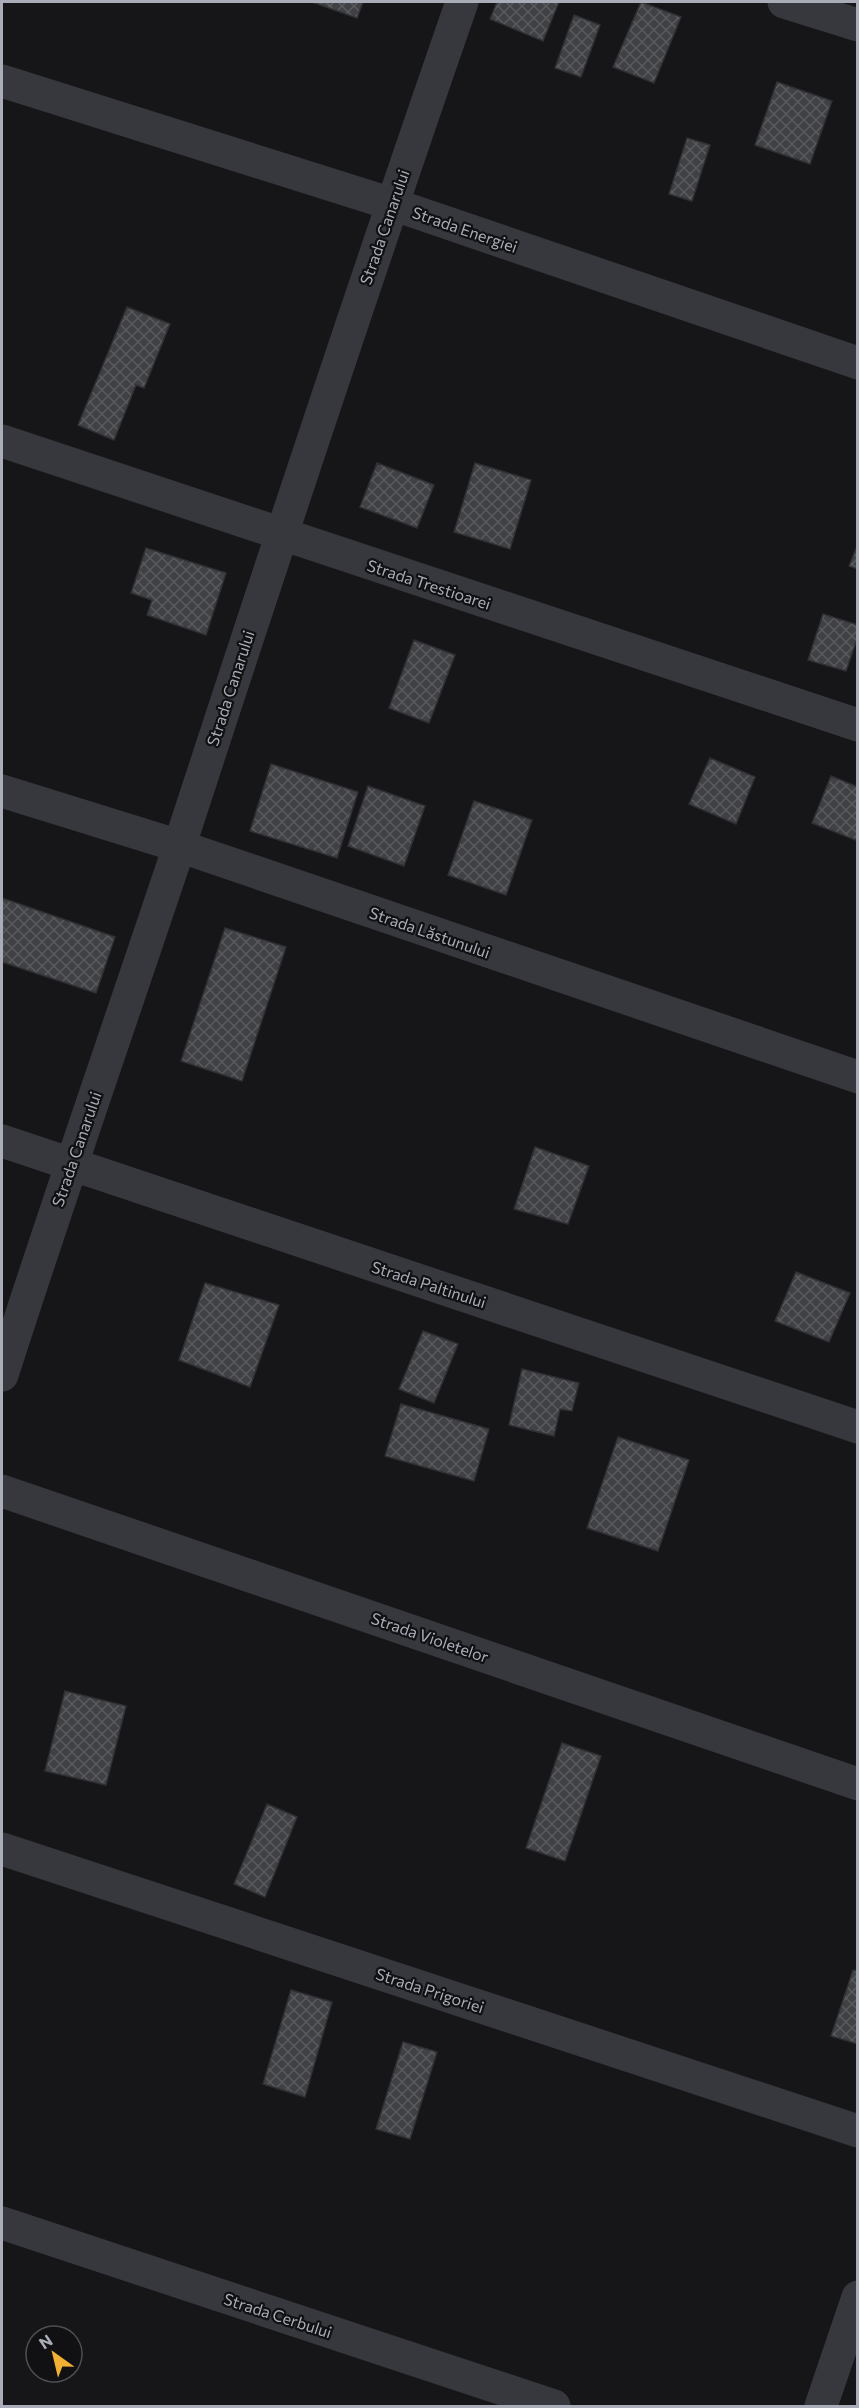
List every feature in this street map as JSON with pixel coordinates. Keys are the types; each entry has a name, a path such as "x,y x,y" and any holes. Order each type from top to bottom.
{"street":[{"name":"Strada Canarului","path":"2,1375 70,1164 179,846 279,534 462,2"},
{"path":"784,2 858,25"},
{"name":"Strada Energiei","path":"2,81 392,204 858,363"},
{"name":"Strada Trestioarei","path":"2,441 858,725"},
{"name":"Strada Lăstunului","path":"2,791 179,846 858,1077"},
{"name":"Strada Paltinului","path":"2,1141 858,1427"},
{"name":"Strada Violetelor","path":"2,1491 858,1784"},
{"name":"Strada Prigoriei","path":"2,1849 858,2131"},
{"name":"Strada Cerbului","path":"2,2223 554,2406"},
{"path":"821,2406 858,2297"}],"building":[{"path":"312,2 363,2 357,18"},
{"path":"497,2 559,2 543,41 490,19"},
{"path":"641,2 681,17 654,83 613,67"},
{"path":"574,15 600,25 581,77 555,68"},
{"path":"777,82 832,101 810,164 755,145"},
{"path":"687,138 710,145 692,201 669,194"},
{"path":"127,307 170,324 144,388 136,385 114,440 78,425"},
{"path":"377,463 434,485 417,528 360,507"},
{"path":"475,463 531,480 510,549 454,532"},
{"path":"858,544 858,569 849,566"},
{"path":"146,548 226,573 206,635 147,615 152,600 131,593"},
{"path":"823,614 858,625 858,636 846,671 808,660"},
{"path":"414,640 455,655 429,723 389,708"},
{"path":"710,758 755,777 736,824 689,804"},
{"path":"271,764 358,792 337,858 250,831"},
{"path":"831,776 858,787 858,841 812,823"},
{"path":"368,786 425,806 404,866 348,846"},
{"path":"474,801 532,820 506,895 448,875"},
{"path":"2,898 115,937 96,993 2,962"},
{"path":"225,928 286,947 242,1081 181,1061"},
{"path":"535,1147 589,1166 568,1224 514,1209"},
{"path":"796,1272 850,1293 829,1342 775,1321"},
{"path":"205,1283 279,1305 250,1387 179,1360"},
{"path":"423,1331 458,1344 434,1403 399,1389"},
{"path":"522,1369 579,1383 572,1411 560,1409 554,1436 509,1425"},
{"path":"401,1404 489,1429 474,1481 385,1456"},
{"path":"618,1437 689,1460 658,1551 587,1528"},
{"path":"65,1691 126,1706 106,1785 45,1771"},
{"path":"562,1743 601,1756 565,1861 526,1848"},
{"path":"267,1804 297,1817 265,1897 234,1884"},
{"path":"853,1970 858,1971 858,2044 831,2036"},
{"path":"291,1990 332,2002 305,2097 263,2084"},
{"path":"403,2042 437,2052 410,2139 376,2129"}]}
